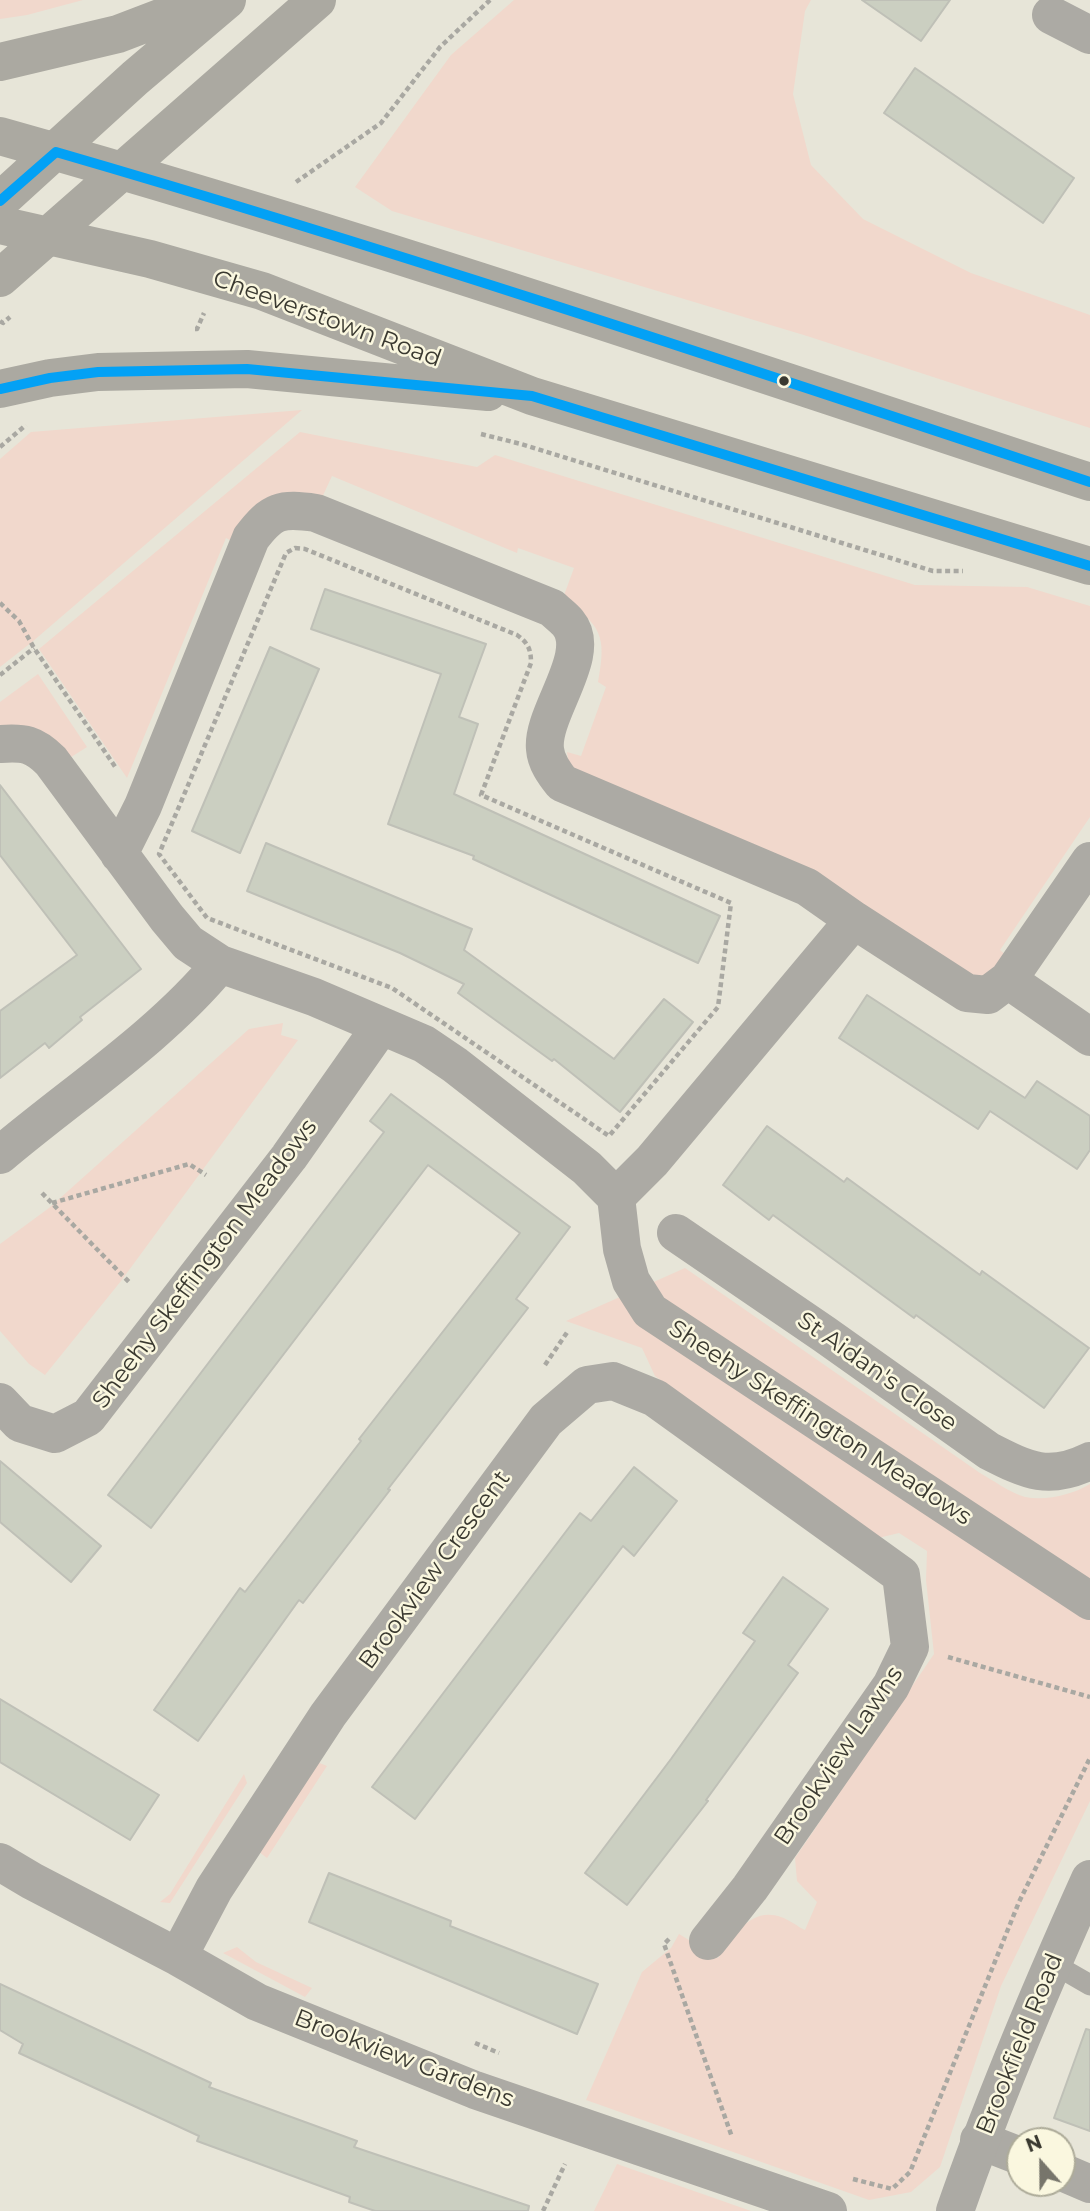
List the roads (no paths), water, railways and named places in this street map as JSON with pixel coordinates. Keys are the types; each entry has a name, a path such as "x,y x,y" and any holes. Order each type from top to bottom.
{"main road":[{"path":"0,62 118,34 207,0"},
{"path":"0,201 227,0"},
{"path":"0,278 317,0"},
{"path":"0,136 218,199 565,308 1090,482"},
{"name":"Cheeverstown Road","path":"0,225 150,259 262,291 532,396 1090,566"},
{"path":"0,389 50,378 98,372 247,369 532,396"}],"street":[{"path":"1051,15 1090,35"},
{"path":"119,854 143,806 251,538 266,519 291,510 316,513 552,608 570,624 576,642 571,664 547,730 544,748 550,767 562,783 807,887 967,993 988,995 1008,981 1090,861"},
{"path":"0,744 19,742 39,749 51,761 188,943 220,964 314,997 424,1044 587,1168 616,1197 652,1161 854,920"},
{"path":"0,1155 133,1048 195,992 220,964"},
{"path":"1008,981 1090,1037"},
{"name":"Sheehy Skeffington Meadows","path":"0,1402 20,1423 55,1434 88,1417 289,1157 381,1026"},
{"name":"Sheehy Skeffington Meadows","path":"616,1197 621,1249 631,1281 650,1311 1090,1601"},
{"name":"St Aidan's Close","path":"676,1233 989,1451 1015,1465 1043,1474 1067,1470 1090,1461"},
{"name":"Brookview Crescent","path":"178,1957 214,1889 328,1715 546,1420 585,1387 613,1381 655,1398 778,1488"},
{"name":"Brookview Lawns","path":"690,1938 750,1888 891,1686 910,1647 901,1575 778,1488"},
{"name":"Brookview Gardens","path":"0,1862 257,2002 475,2090 828,2211"},
{"name":"Brookfield Road","path":"955,2211 979,2140 1090,1879"},
{"path":"979,2140 1006,2151"}],"lane":[{"path":"1052,1963 1090,1985"}]}
